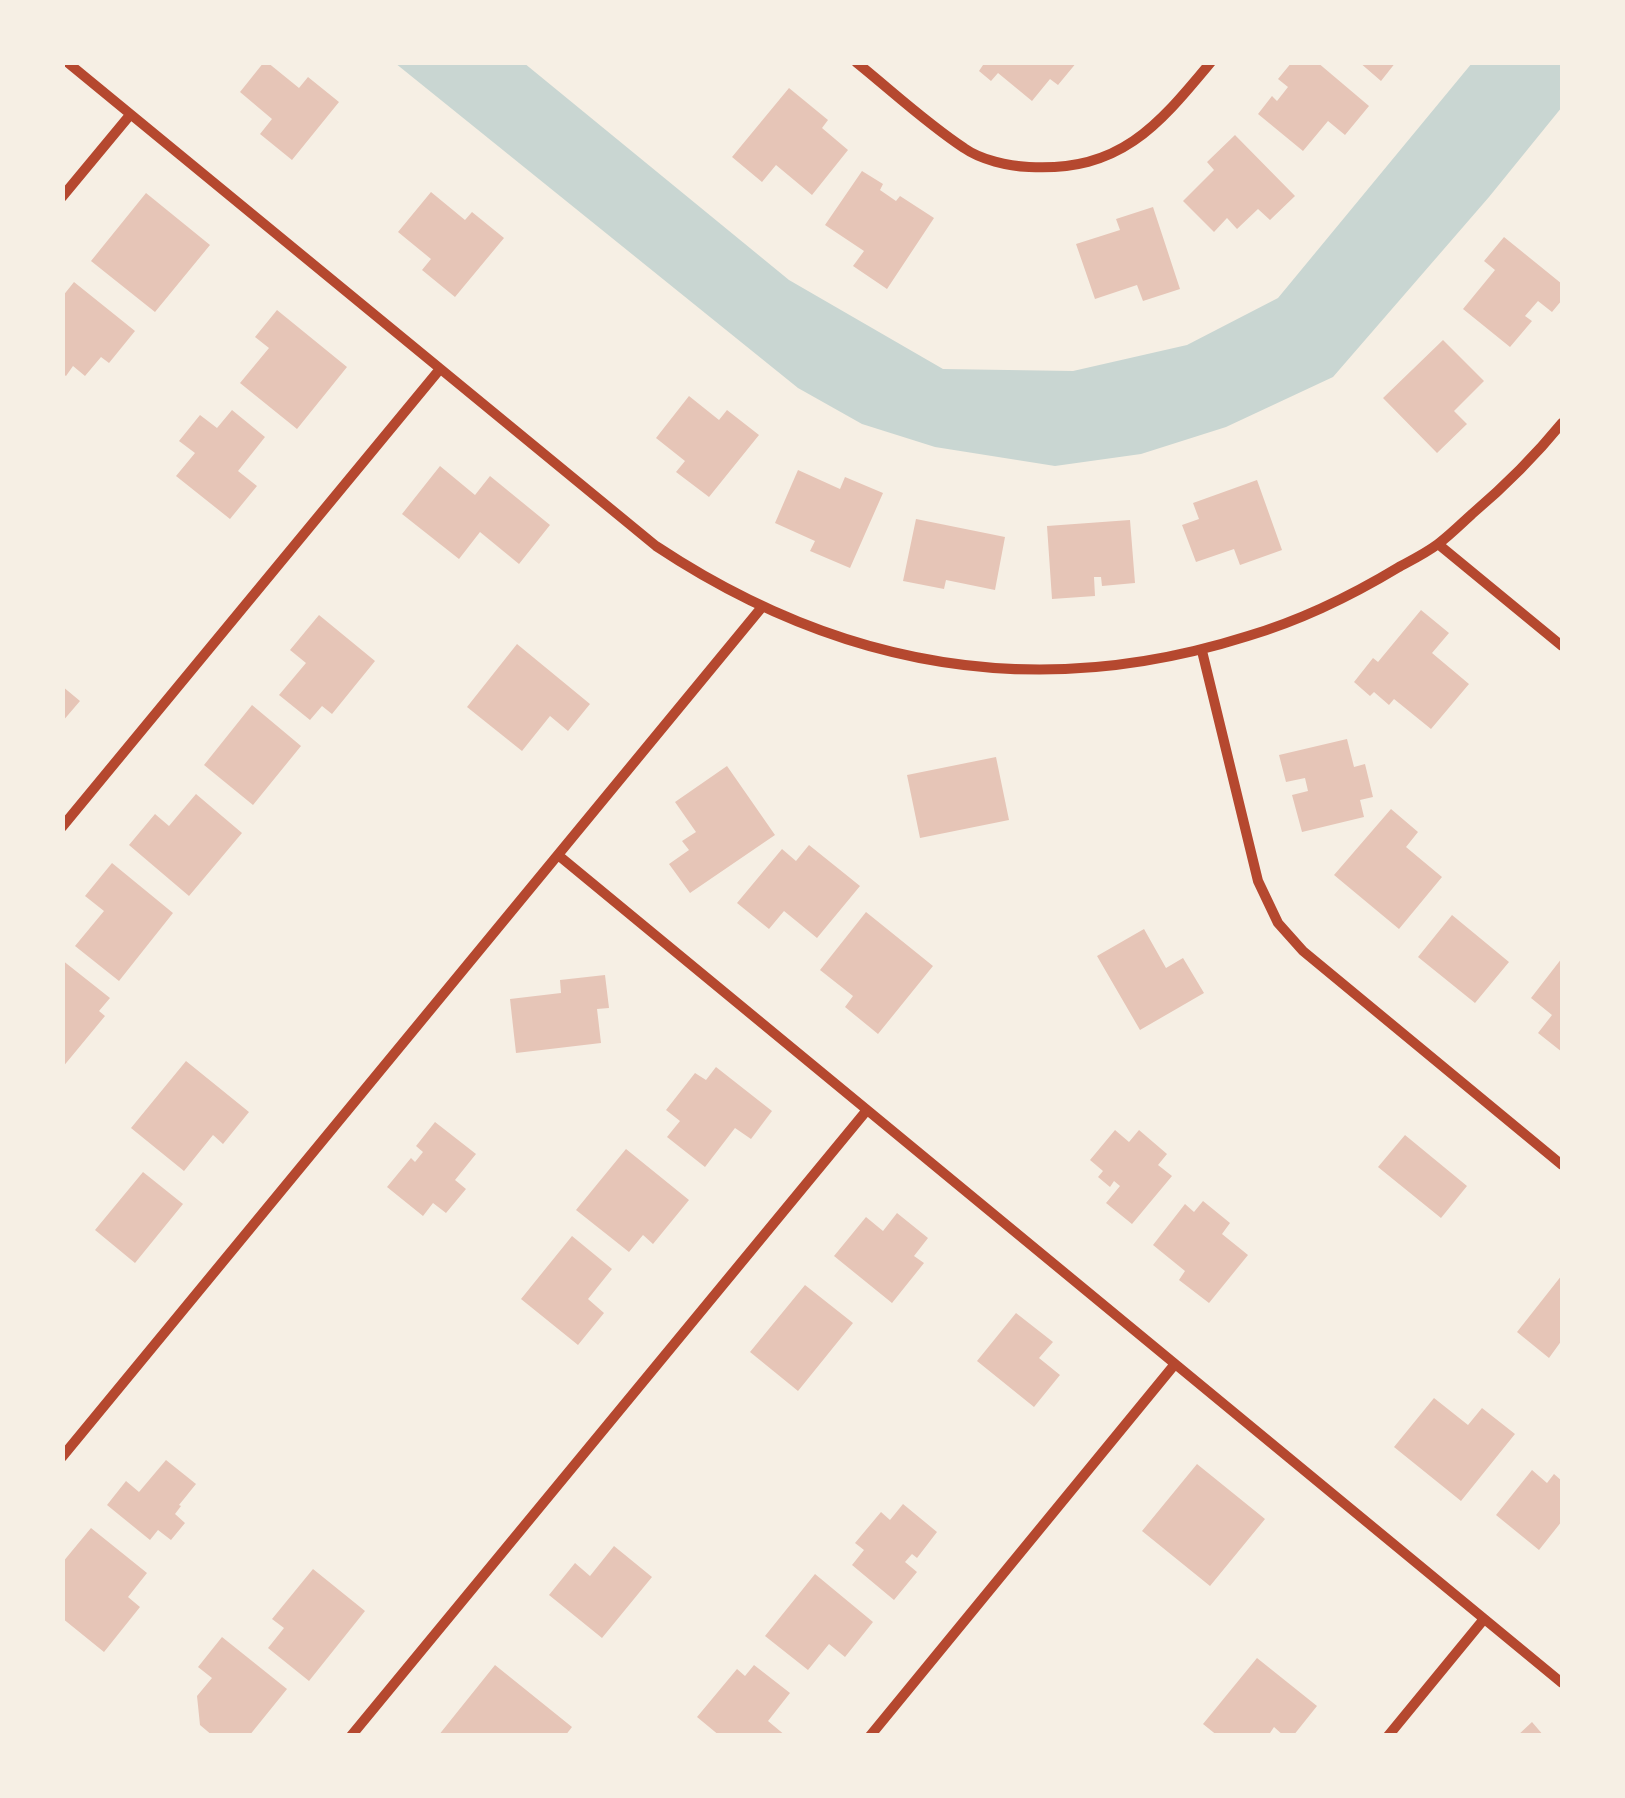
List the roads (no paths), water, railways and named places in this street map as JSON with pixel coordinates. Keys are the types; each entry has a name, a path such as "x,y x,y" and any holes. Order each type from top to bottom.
{"street":[{"path":"67,62 656,546 695,572 762,607 849,640 940,662 1079,669 1125,665 1202,651 1280,626 1364,588 1438,544 1499,490 1562,422"},
{"path":"856,62 967,151 1010,166 1057,169 1102,159 1136,142 1170,111 1211,62"},
{"path":"62,196 130,114"},
{"path":"62,827 440,369"},
{"path":"1438,544 1562,646"},
{"path":"62,1456 762,607"},
{"path":"1202,651 1258,881 1278,924 1302,950 1562,1164"},
{"path":"558,855 1562,1683"},
{"path":"351,1736 867,1110"},
{"path":"870,1736 1176,1364"},
{"path":"1388,1736 1484,1619"}]}
